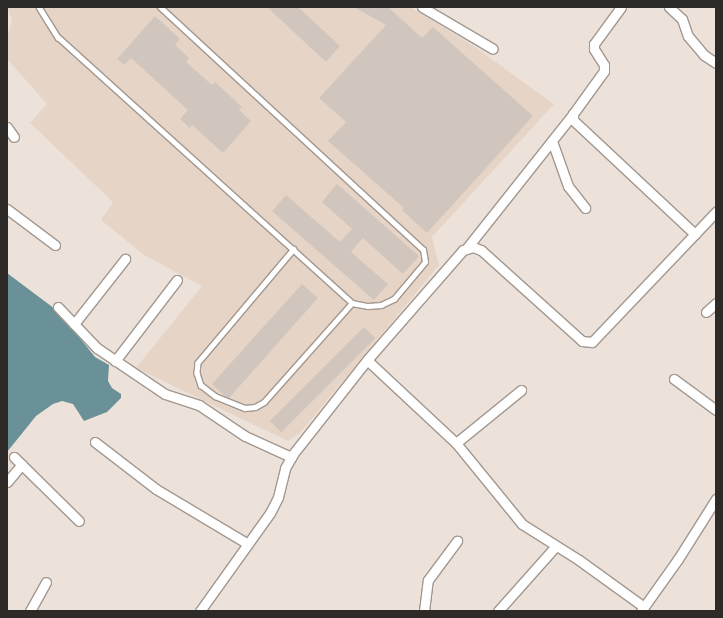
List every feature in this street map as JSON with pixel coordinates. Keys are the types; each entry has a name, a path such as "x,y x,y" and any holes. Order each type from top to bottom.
{"street":[{"path":"422,7 493,49"},
{"path":"200,611 275,506 291,457 367,360 466,249 603,74 604,64 594,49 594,44 620,7"},
{"path":"669,7 682,20 688,36 704,56 716,63"},
{"path":"573,114 574,122 695,234"},
{"path":"7,127 14,137"},
{"path":"552,141 568,186 585,208"},
{"path":"7,209 55,245"},
{"path":"466,249 482,250 582,341 588,342 596,339 716,212"},
{"path":"74,324 125,259"},
{"path":"116,361 177,280"},
{"path":"706,312 716,303"},
{"path":"58,307 97,348 165,394 199,405 249,439 291,457"},
{"path":"367,360 456,443 522,524 556,546 642,609 716,499"},
{"path":"674,379 716,410"},
{"path":"456,443 521,390"},
{"path":"95,442 156,489 248,544"},
{"path":"14,457 79,521"},
{"path":"7,482 22,464"},
{"path":"424,611 428,580 457,541"},
{"path":"498,611 556,546"},
{"path":"31,611 46,582"}],"lane":[{"path":"39,7 58,37 352,303 368,306 380,305 394,299 425,262 423,250 160,7"},
{"path":"294,249 198,363 197,373 201,385 215,396 231,404 255,407 264,402 352,303"}],"shaded area":[{"path":"7,7 410,7 472,45 554,104 432,237 439,265 300,433 288,441 136,368 202,286 144,255 101,220 113,202 30,123 47,104 7,59 7,36 12,21"}],"water":[{"path":"7,273 59,312 95,357 109,365 108,381 112,388 121,394 121,398 107,412 84,421 73,404 62,401 53,404 36,416 7,452"}],"building":[{"path":"267,7 298,7 340,46 326,62"},
{"path":"354,7 388,7 422,38 433,27 533,116 427,233 402,210 404,208 328,141 346,122 319,98 386,25"},
{"path":"155,16 180,39 175,45 189,58 186,62 212,85 215,82 242,107 239,110 251,121 223,153 192,125 190,128 180,119 188,110 131,58 124,65 117,59"},
{"path":"337,184 419,256 403,274 363,238 351,252 388,284 374,300 272,211 286,195 340,242 352,229 322,202"},
{"path":"302,284 318,298 229,398 225,396 212,384"},
{"path":"364,327 375,338 281,432 270,421"}]}
